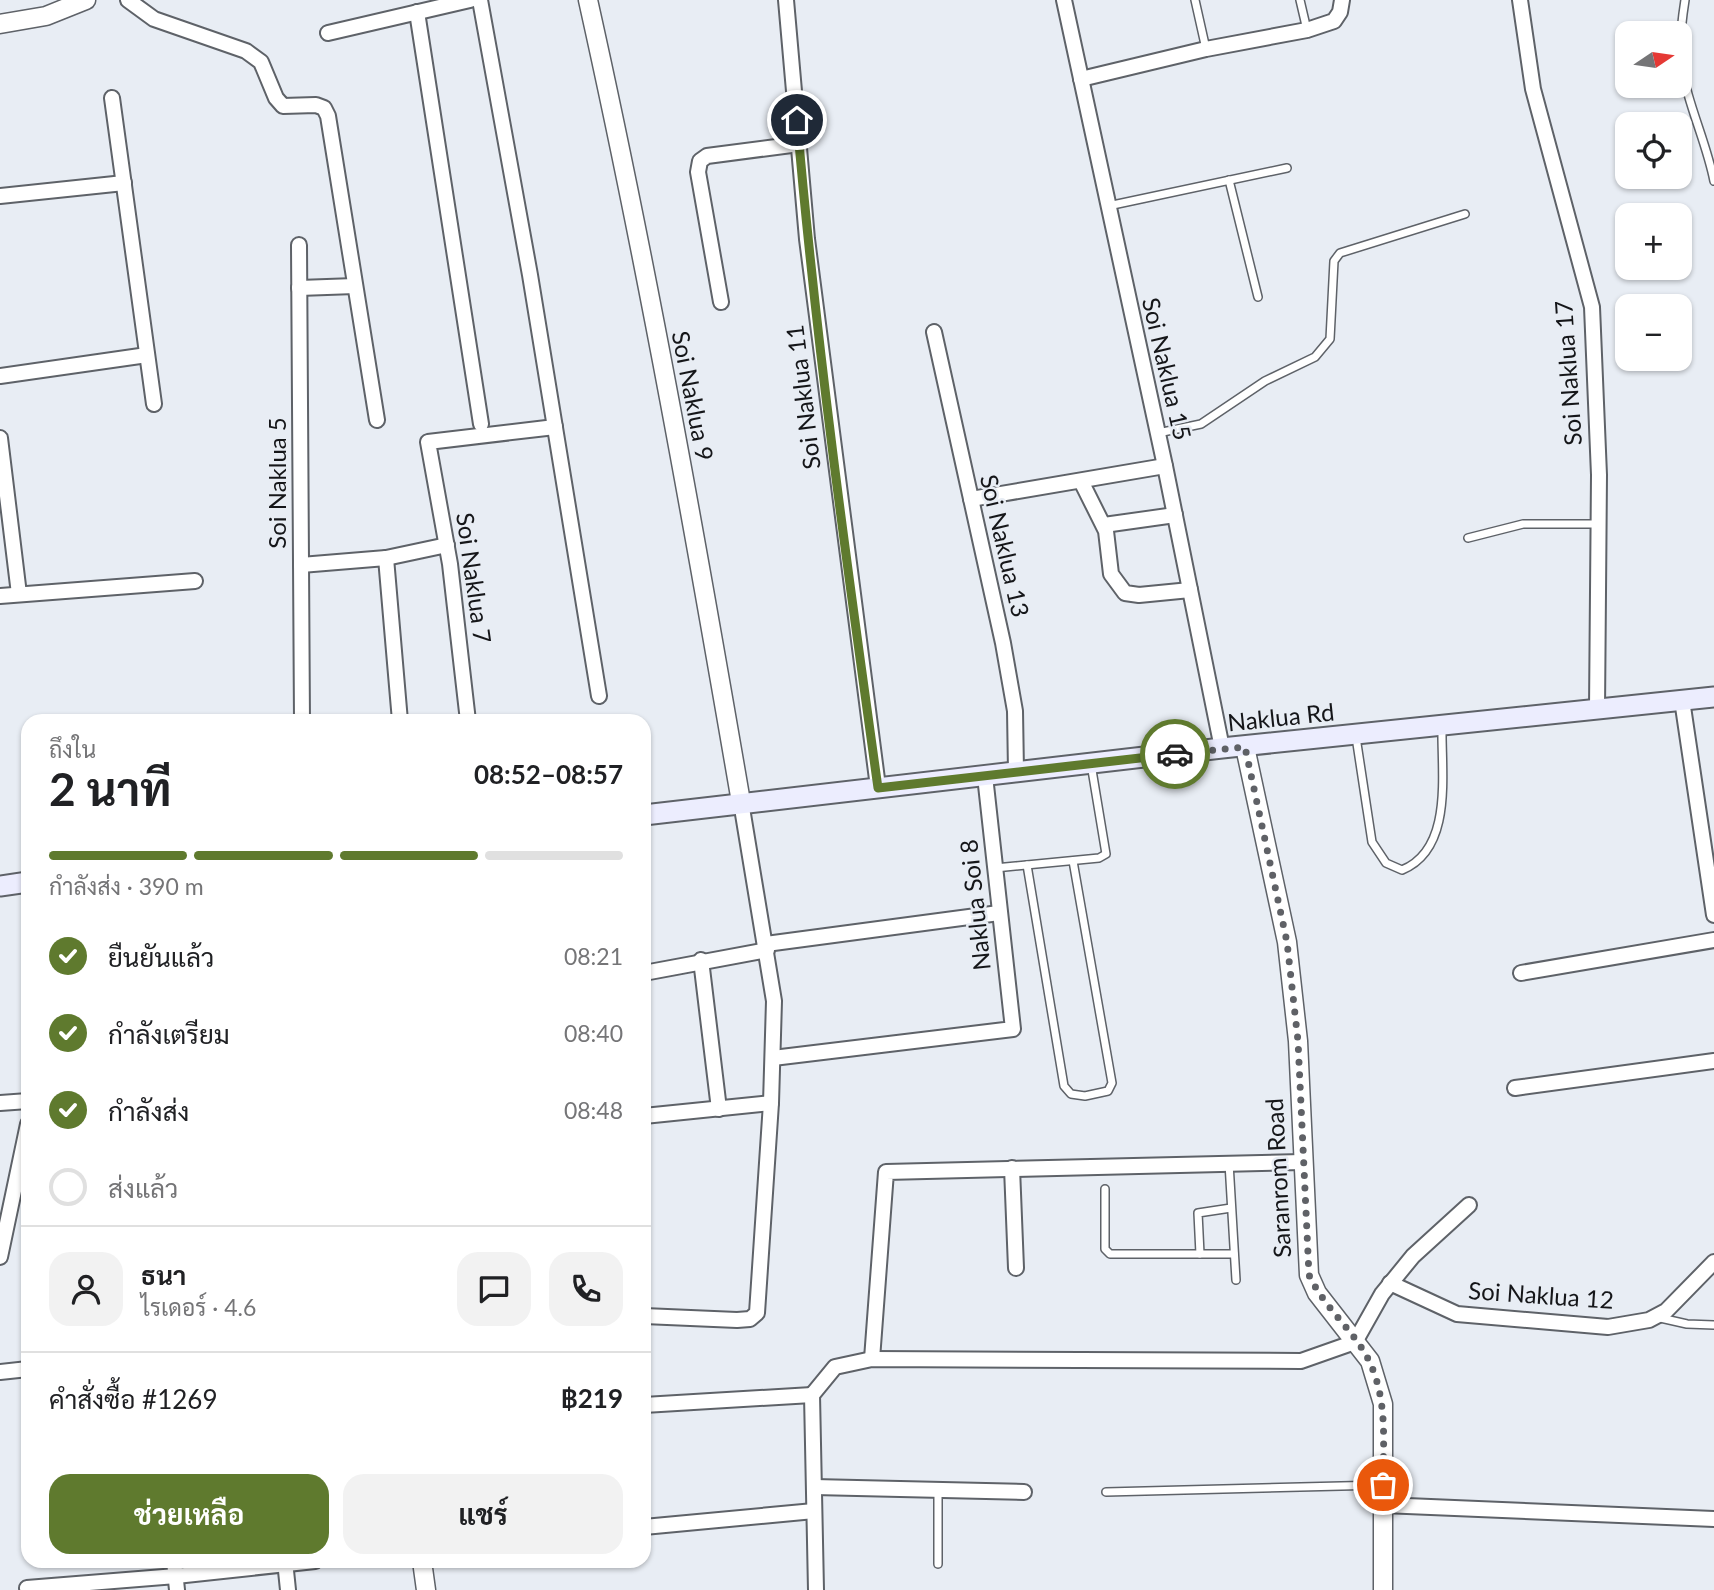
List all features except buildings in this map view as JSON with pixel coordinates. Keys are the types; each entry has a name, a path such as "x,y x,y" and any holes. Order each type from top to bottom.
{"main road":[{"name":"Naklua Rd","path":"651,814 1222,748 1714,696"},
{"path":"0,886 21,883"}],"street":[{"path":"0,24 46,16 86,0"},
{"path":"128,0 154,19 246,51 261,62 276,99 283,106 316,105 324,108 328,116 377,420"},
{"path":"328,33 470,0"},
{"path":"480,0 599,696"},
{"name":"Soi Naklua 9","path":"588,0 650,304 741,802"},
{"name":"Soi Naklua 11","path":"786,0 799,144 840,512 878,788"},
{"name":"Soi Naklua 15","path":"1063,0 1158,433 1222,748"},
{"path":"1081,79 1307,30 1334,21 1340,12 1342,0"},
{"name":"Soi Naklua 17","path":"1520,0 1533,89 1592,307 1598,524 1597,709"},
{"path":"417,12 481,424"},
{"path":"112,98 154,404"},
{"path":"721,302 698,172 700,161 707,156 799,144"},
{"path":"0,195 124,183"},
{"name":"Soi Naklua 5","path":"299,245 302,714"},
{"path":"299,288 355,286"},
{"name":"Soi Naklua 13","path":"934,332 1015,711 1016,771"},
{"path":"0,376 147,355"},
{"name":"Soi Naklua 7","path":"467,714 447,545 428,442 555,427"},
{"path":"0,438 19,594"},
{"path":"971,499 1165,466"},
{"path":"1082,481 1104,526 1111,574 1125,593 1139,595 1190,590"},
{"path":"1104,526 1175,515"},
{"path":"300,565 386,558 447,545"},
{"path":"386,558 399,714"},
{"path":"0,596 195,581"},
{"path":"1682,700 1714,915"},
{"name":"Saranrom Road","path":"1245,747 1287,942 1298,1041 1309,1275 1317,1293 1370,1362 1383,1404 1383,1590"},
{"name":"Naklua Soi 8","path":"773,1058 1013,1029 985,776"},
{"path":"651,1316 737,1320 750,1319 757,1313 771,1103 774,1002 741,802"},
{"path":"651,971 767,947 999,913"},
{"path":"1521,973 1714,940"},
{"path":"701,960 719,1110"},
{"path":"1514,1088 1714,1061"},
{"path":"0,1103 21,1102"},
{"path":"651,1115 771,1103"},
{"path":"0,1257 21,1157"},
{"path":"872,1359 886,1172 1302,1162"},
{"path":"1012,1168 1016,1268"},
{"path":"816,1590 812,1395 835,1367 872,1359 1301,1362 1355,1342 1390,1283 1413,1255 1469,1205"},
{"name":"Soi Naklua 12","path":"1390,1283 1457,1314 1608,1327 1655,1317 1666,1311 1714,1262"},
{"path":"0,1372 21,1370"},
{"path":"651,1405 812,1395"},
{"path":"814,1487 1024,1492"},
{"path":"1383,1505 1714,1519"},
{"path":"651,1526 814,1511"},
{"path":"27,1588 176,1583 258,1568"},
{"path":"286,1568 288,1590"},
{"path":"423,1568 426,1590"}],"lane":[{"path":"1195,0 1206,50"},
{"path":"1300,0 1307,30"},
{"path":"1685,0 1681,58 1689,100 1708,152 1714,181"},
{"path":"1107,206 1287,168"},
{"path":"1229,180 1258,297"},
{"path":"1158,433 1201,424 1265,381 1315,357 1330,340 1334,261 1340,253 1465,214"},
{"path":"1468,538 1523,524 1598,524"},
{"path":"1356,735 1372,842 1386,863 1402,870 1415,865 1428,853 1435,836 1441,808 1443,725"},
{"path":"995,868 1099,858 1106,854 1091,763"},
{"path":"1027,865 1064,1086 1071,1094 1085,1096 1108,1091 1112,1083 1073,861"},
{"path":"1229,1162 1236,1280"},
{"path":"1105,1189 1106,1251 1234,1254"},
{"path":"1200,1254 1198,1213 1231,1208"},
{"path":"1655,1317 1688,1324 1714,1325"},
{"path":"1106,1492 1383,1485"},
{"path":"938,1490 938,1564"}],"way so far":[{"path":"1175,754 1245,747 1287,942 1298,1041 1306,1257 1309,1275 1317,1293 1370,1362 1383,1404 1383,1485"}],"route":[{"path":"797,120 807,239 878,788 1175,754"}]}
